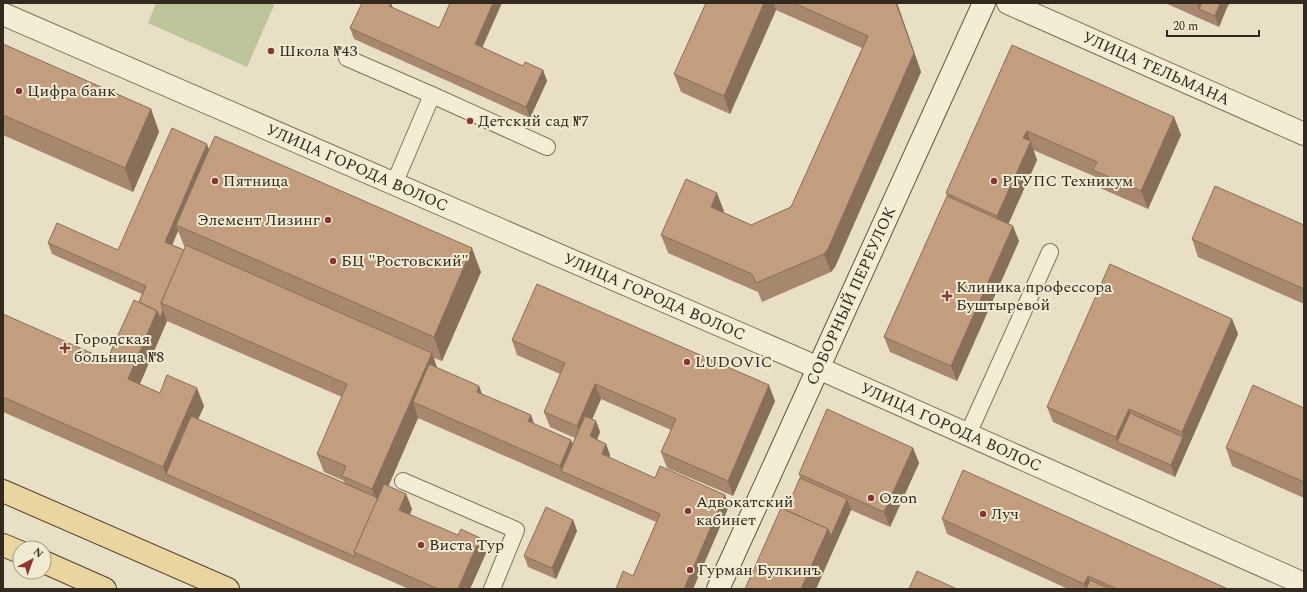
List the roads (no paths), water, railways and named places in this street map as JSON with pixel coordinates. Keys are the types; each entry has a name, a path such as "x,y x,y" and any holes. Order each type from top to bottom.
{"main road":[{"path":"3,491 228,589"},
{"path":"52,566 105,589"}],"street":[{"name":"СОБОРНЫЙ ПЕРЕУЛОК","path":"718,589 984,3"},
{"name":"УЛИЦА ТЕЛЬМАНА","path":"1008,3 1304,134"},
{"name":"УЛИЦА ГОРОДА ВОЛОС","path":"3,14 818,368 1304,584"}],"lane":[{"path":"347,58 547,147"},
{"path":"394,184 432,95"},
{"path":"968,434 1050,252"},
{"path":"403,481 516,530 492,589"}],"place":[{"name":"Школа №43","path":"271,51"},
{"name":"Цифра банк","path":"19,91"},
{"name":"Детский сад №7","path":"470,121"},
{"name":"Пятница","path":"215,181"},
{"name":"РГУПС Техникум","path":"994,181"},
{"name":"Элемент Лизинг","path":"328,220"},
{"name":"БЦ \"Ростовский\"","path":"333,261"},
{"name":"Клиника профессора Буштыревой","path":"947,296"},
{"name":"Городская больница №8","path":"65,348"},
{"name":"LUDOVIC","path":"687,362"},
{"name":"Ozon","path":"871,498"},
{"name":"Адвокатский кабинет","path":"688,511"},
{"name":"Луч","path":"983,514"},
{"name":"Виста Тур","path":"421,545"},
{"name":"Гурман Булкинъ","path":"690,570"}]}
